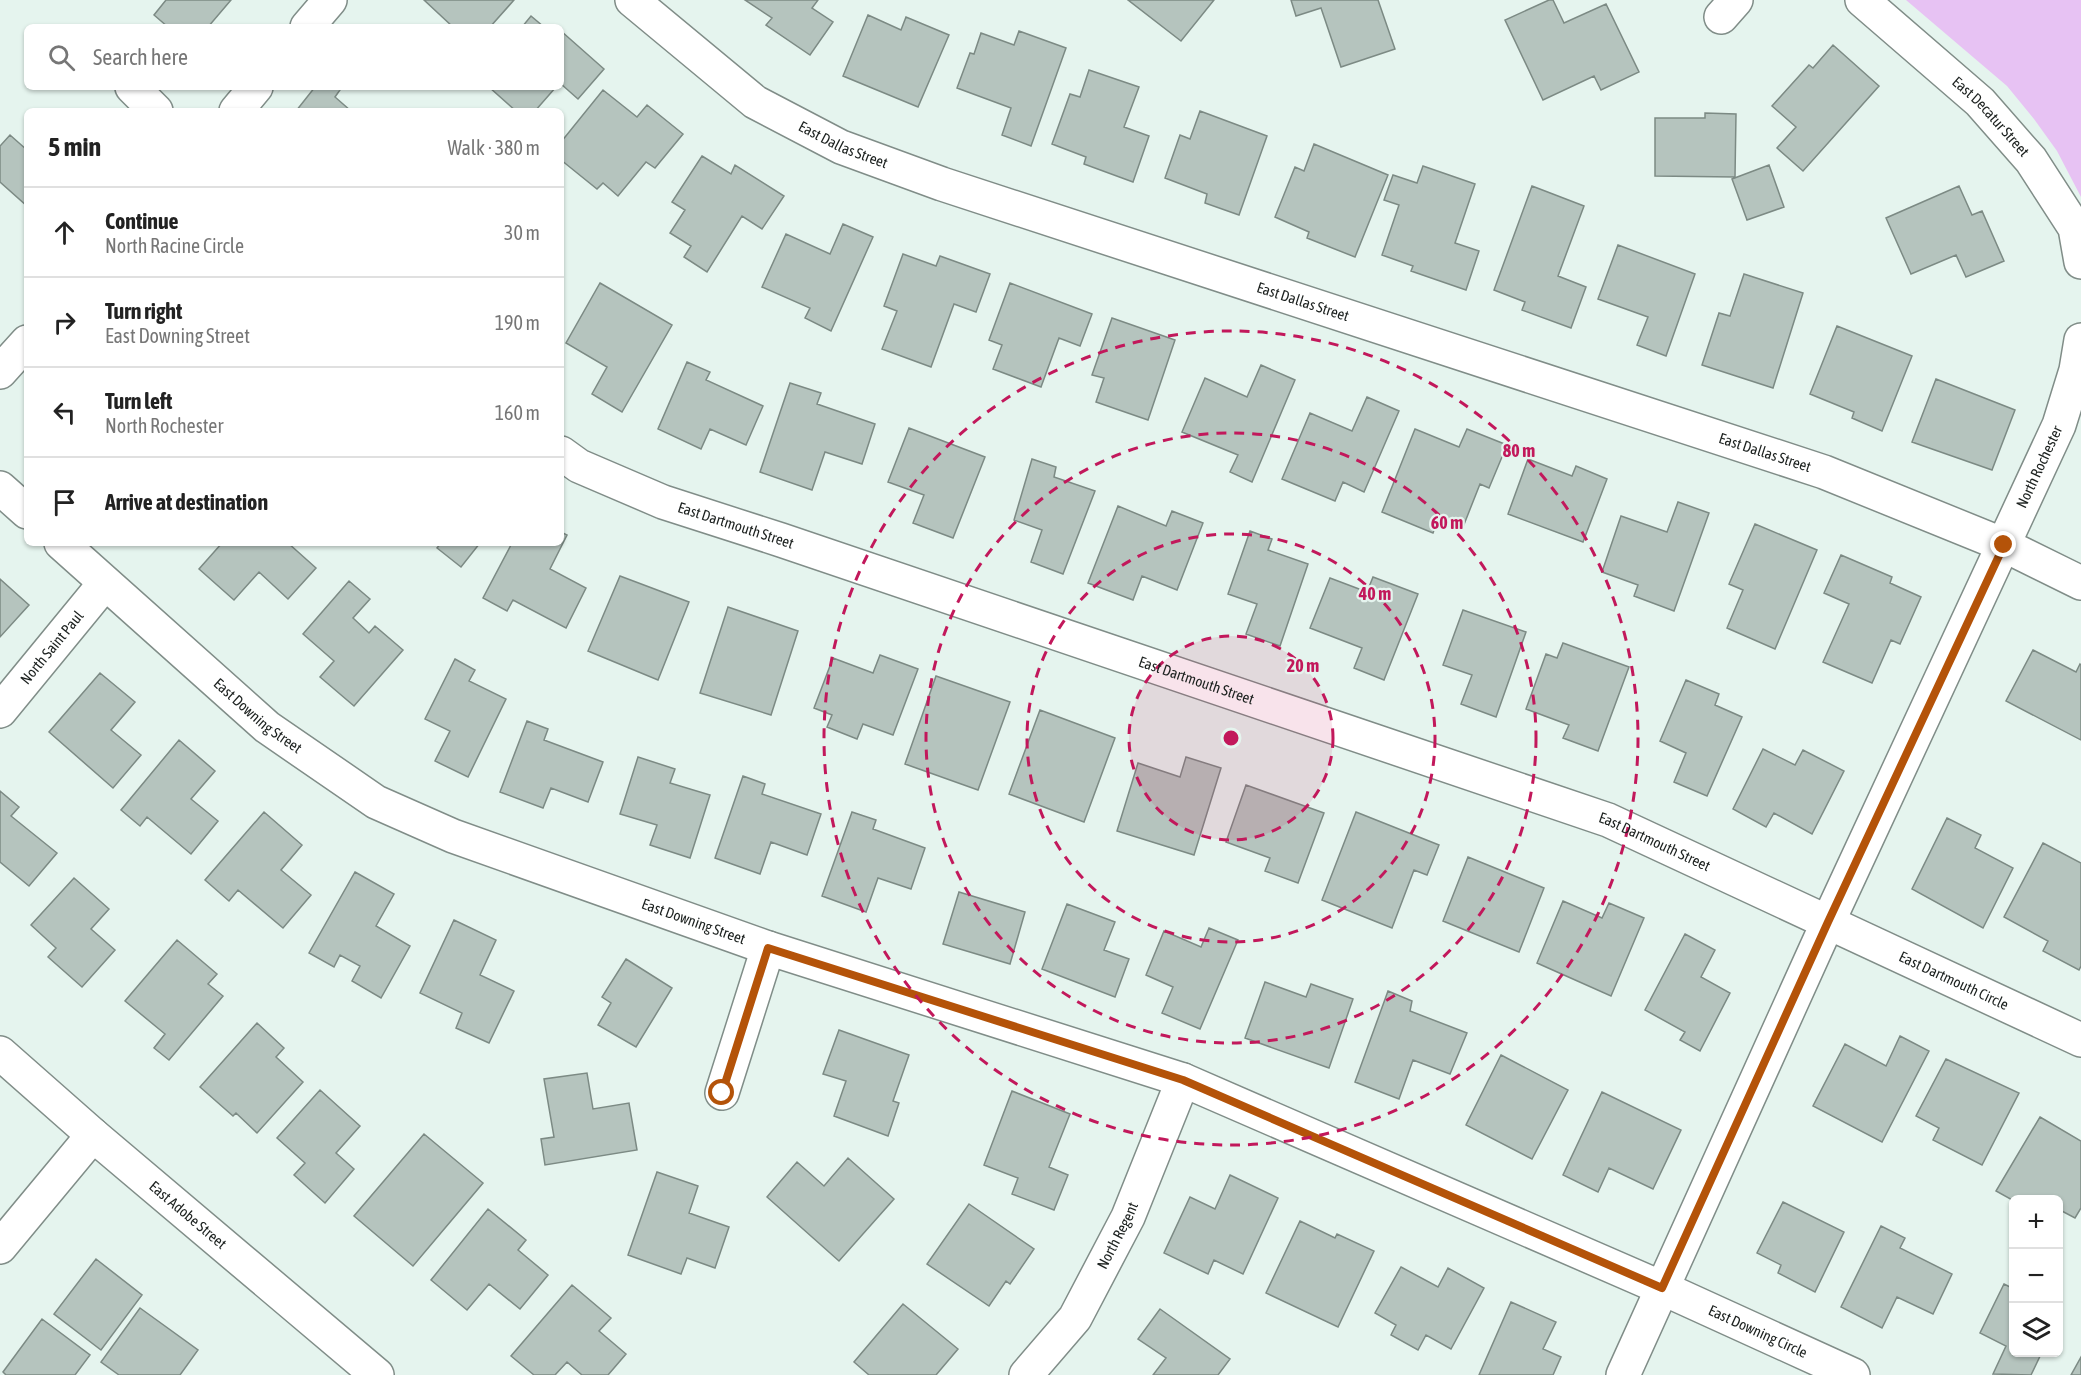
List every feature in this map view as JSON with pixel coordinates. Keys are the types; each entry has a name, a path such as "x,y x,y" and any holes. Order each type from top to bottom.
{"street":[{"path":"310,24 330,0"},
{"name":"East Dallas Street","path":"633,0 755,102 841,147 942,184 1824,472 2004,545 2081,583"},
{"name":"East Decatur Street","path":"1862,0 1980,102 2031,159 2075,228 2081,262"},
{"path":"135,90 153,108"},
{"path":"238,108 254,90"},
{"name":"North Rochester","path":"1623,1375 1828,922 2059,425 2076,370 2081,340"},
{"path":"0,372 24,345"},
{"name":"East Dartmouth Street","path":"564,455 579,466 663,502 1608,820 1828,922"},
{"path":"0,488 24,509"},
{"name":"East Downing Street","path":"64,546 267,727 376,802 453,837 768,948 1183,1080 1662,1288"},
{"name":"North Saint Paul","path":"0,711 105,583"},
{"name":"East Dartmouth Circle","path":"1828,922 2081,1040"},
{"path":"722,1093 768,948"},
{"name":"East Adobe Street","path":"0,1053 356,1368"},
{"name":"North Regent","path":"1026,1375 1074,1318 1118,1238 1183,1080"},
{"path":"0,1247 93,1135"},
{"name":"East Downing Circle","path":"1662,1288 1853,1375"}],"shaded area":[{"path":"1906,0 2081,0 2081,197 2057,151 2007,86"}],"building":[{"path":"166,0 231,0 211,24 164,24 154,15"},
{"path":"424,0 514,0 493,24 450,24"},
{"path":"745,0 818,0 812,8 833,22 810,55 766,25 772,18"},
{"path":"1128,0 1214,0 1181,41"},
{"path":"1291,0 1378,0 1395,49 1341,67 1321,8 1296,16"},
{"path":"1553,0 1564,23 1606,4 1639,72 1601,90 1594,76 1543,100 1505,20"},
{"path":"868,15 901,30 906,17 949,35 918,107 843,76"},
{"path":"531,16 540,24 524,24"},
{"path":"1019,31 1066,48 1031,146 1002,135 1011,108 957,88 970,53 974,54 981,33 1014,45"},
{"path":"564,34 604,69 578,99 564,87"},
{"path":"1833,45 1879,86 1803,171 1777,148 1796,127 1772,106 1809,65 1813,68"},
{"path":"1089,70 1139,87 1124,127 1149,136 1133,182 1084,164 1086,157 1052,144 1070,94 1080,97"},
{"path":"313,90 340,90 335,97 348,108 298,108"},
{"path":"492,90 553,90 538,108 513,108"},
{"path":"603,90 637,117 647,105 683,134 655,168 646,162 618,196 603,183 597,189 564,162 564,138"},
{"path":"1200,111 1267,136 1239,215 1205,203 1207,194 1165,178 1180,135 1190,139"},
{"path":"1705,113 1736,114 1735,177 1655,176 1655,118 1705,118"},
{"path":"10,135 24,147 24,203 0,182 0,146"},
{"path":"1314,144 1388,175 1355,257 1307,238 1309,232 1275,217 1295,167 1304,171"},
{"path":"702,156 731,174 735,165 784,196 762,229 742,216 707,272 684,257 691,246 670,233 685,210 672,202"},
{"path":"1769,165 1784,207 1747,220 1732,179"},
{"path":"1423,166 1475,184 1455,243 1479,251 1466,290 1411,271 1413,266 1382,255 1399,205 1384,200 1393,175 1417,183"},
{"path":"1532,186 1584,206 1558,276 1586,287 1571,328 1522,310 1525,302 1494,290"},
{"path":"1959,186 1972,215 1982,211 2004,261 1966,277 1956,255 1911,274 1886,218"},
{"path":"843,224 873,237 831,331 805,318 810,308 762,287 786,234 830,254"},
{"path":"1618,245 1695,274 1666,356 1637,345 1648,317 1598,299"},
{"path":"903,254 936,266 940,256 990,274 976,312 954,304 931,367 882,349 897,311 884,306"},
{"path":"1744,274 1803,293 1773,388 1702,365 1719,313 1730,316"},
{"path":"600,283 672,325 622,412 592,394 607,367 566,343"},
{"path":"1010,283 1092,314 1080,346 1059,338 1041,387 993,369 1002,345 989,340"},
{"path":"1112,318 1175,340 1148,420 1096,402 1104,378 1092,375"},
{"path":"1837,326 1912,356 1882,431 1852,418 1854,412 1810,394"},
{"path":"687,362 710,372 706,380 763,406 746,445 710,429 701,449 658,429"},
{"path":"1261,365 1295,380 1252,482 1230,472 1238,455 1182,432 1205,378 1247,397"},
{"path":"1936,379 2015,410 1992,470 1912,442"},
{"path":"790,383 821,393 817,404 875,424 862,464 825,452 812,490 760,472"},
{"path":"1367,397 1399,411 1364,492 1343,482 1335,501 1282,479 1310,413 1352,431"},
{"path":"909,428 985,457 953,538 913,523 924,495 888,482"},
{"path":"1415,429 1459,447 1467,429 1507,445 1489,488 1480,484 1463,527 1439,517 1433,533 1382,512"},
{"path":"1032,459 1056,467 1054,477 1095,491 1063,574 1031,562 1042,530 1014,520"},
{"path":"1528,459 1572,476 1576,466 1607,479 1583,542 1508,514"},
{"path":"1678,502 1709,513 1674,611 1634,596 1638,585 1602,572 1621,516 1667,532"},
{"path":"1118,506 1166,526 1172,511 1203,523 1177,590 1142,576 1133,600 1088,583"},
{"path":"1755,524 1817,550 1775,649 1727,628 1743,590 1729,584"},
{"path":"1250,531 1272,539 1268,550 1308,564 1280,646 1246,634 1257,604 1228,594"},
{"path":"219,546 291,546 316,568 288,599 259,572 234,600 199,569"},
{"path":"439,546 478,546 461,567 437,548"},
{"path":"510,546 562,546 550,569 586,588 566,628 513,600 507,611 483,598"},
{"path":"1841,555 1892,577 1890,583 1921,597 1900,644 1891,640 1872,683 1823,662 1849,604 1824,593"},
{"path":"620,576 689,602 658,680 588,651"},
{"path":"1373,577 1418,594 1384,680 1354,668 1362,648 1310,628 1330,578 1367,592"},
{"path":"0,579 29,605 0,637"},
{"path":"349,581 370,599 353,618 369,633 375,626 403,650 354,706 320,677 334,661 303,634"},
{"path":"728,607 798,631 771,715 700,693"},
{"path":"1463,610 1526,632 1496,717 1461,704 1472,675 1443,665"},
{"path":"1563,643 1629,667 1598,751 1563,738 1569,725 1526,709 1546,654 1557,658"},
{"path":"2033,650 2076,672 2081,665 2081,740 2006,701"},
{"path":"880,655 918,669 893,735 863,724 857,739 827,727 832,715 814,708 833,658 873,673"},
{"path":"455,659 475,670 469,681 506,699 468,777 435,761 450,731 425,719"},
{"path":"100,673 135,702 111,730 141,755 113,788 49,732"},
{"path":"936,676 1010,702 978,790 905,764"},
{"path":"1686,680 1719,694 1715,705 1742,717 1707,796 1674,782 1686,753 1660,741"},
{"path":"1040,710 1115,738 1084,822 1009,794"},
{"path":"527,721 548,729 544,740 603,762 588,802 551,788 543,808 500,792"},
{"path":"179,740 215,771 191,799 218,821 191,854 147,817 140,826 121,810"},
{"path":"1763,749 1795,765 1803,750 1844,771 1812,834 1774,813 1766,827 1733,809"},
{"path":"638,757 675,769 670,783 710,795 690,858 650,845 657,825 620,814"},
{"path":"1186,757 1221,768 1194,855 1117,831 1138,763 1180,777"},
{"path":"743,776 765,784 762,794 821,814 807,855 771,842 760,874 715,858"},
{"path":"1246,785 1324,813 1298,883 1265,871 1270,858 1226,842"},
{"path":"0,791 19,807 11,816 57,853 29,886 0,862"},
{"path":"264,812 302,845 281,870 311,895 283,928 238,890 229,901 205,880"},
{"path":"852,812 876,820 873,829 925,848 911,889 878,878 866,912 822,896"},
{"path":"1356,812 1439,845 1427,875 1414,870 1392,928 1322,900"},
{"path":"1947,818 1981,835 1975,848 2013,868 1983,928 1912,889"},
{"path":"2043,843 2081,863 2081,966 2079,970 2043,951 2048,941 2004,917"},
{"path":"1468,857 1544,888 1519,952 1443,921"},
{"path":"355,872 394,894 376,926 410,946 381,998 352,981 360,966 340,955 334,967 309,953"},
{"path":"74,878 109,909 91,929 115,950 82,987 48,957 56,948 31,925"},
{"path":"959,892 1025,912 1010,964 943,944"},
{"path":"1563,901 1602,918 1609,903 1644,918 1611,996 1537,963"},
{"path":"1067,904 1115,922 1104,950 1129,959 1115,997 1042,969"},
{"path":"454,920 496,940 480,975 514,991 489,1043 456,1028 462,1013 420,993"},
{"path":"1209,928 1238,940 1200,1029 1162,1013 1173,987 1146,975 1164,931 1201,947"},
{"path":"1685,934 1715,950 1701,977 1730,993 1700,1051 1680,1040 1685,1032 1645,1010"},
{"path":"177,940 217,974 208,984 223,996 169,1060 154,1048 165,1034 125,1001"},
{"path":"626,959 672,988 636,1047 598,1025 611,1003 602,997"},
{"path":"1265,982 1306,997 1311,984 1353,999 1329,1068 1245,1038"},
{"path":"1388,991 1412,1001 1410,1011 1467,1033 1450,1074 1413,1060 1399,1099 1355,1082"},
{"path":"257,1023 284,1048 276,1057 303,1082 257,1133 236,1113 233,1116 200,1087"},
{"path":"839,1030 909,1055 893,1101 899,1103 888,1136 834,1116 846,1081 823,1074"},
{"path":"1900,1036 1929,1051 1882,1142 1813,1106 1845,1044 1886,1066"},
{"path":"1501,1055 1568,1090 1532,1159 1466,1125"},
{"path":"1946,1059 2019,1093 1982,1165 1933,1140 1939,1128 1916,1116"},
{"path":"587,1073 593,1109 629,1103 637,1150 545,1165 541,1139 554,1137 544,1079"},
{"path":"320,1090 360,1126 336,1153 354,1169 325,1203 294,1175 305,1163 277,1138"},
{"path":"1012,1091 1070,1114 1049,1167 1068,1175 1054,1210 1012,1194 1018,1178 984,1165"},
{"path":"1602,1092 1681,1130 1653,1189 1609,1168 1598,1192 1563,1175"},
{"path":"2040,1117 2081,1141 2081,1208 2075,1218 2063,1212 2063,1195 2009,1195 2009,1198 1996,1191"},
{"path":"424,1134 483,1183 413,1266 354,1216"},
{"path":"848,1158 894,1199 839,1261 767,1197 797,1162 824,1186"},
{"path":"657,1172 698,1186 689,1213 729,1227 715,1268 687,1258 681,1274 628,1255"},
{"path":"1230,1175 1278,1198 1243,1274 1214,1260 1208,1274 1164,1253 1190,1197 1215,1209"},
{"path":"1783,1202 1844,1232 1815,1292 1778,1273 1781,1265 1757,1253"},
{"path":"969,1204 1034,1249 1010,1284 1006,1281 989,1306 927,1264"},
{"path":"488,1209 526,1240 518,1250 548,1275 520,1309 489,1284 467,1310 431,1280"},
{"path":"1300,1221 1335,1238 1337,1234 1374,1251 1338,1327 1266,1293"},
{"path":"1881,1226 1905,1238 1900,1248 1952,1274 1933,1314 1897,1297 1882,1328 1841,1307"},
{"path":"96,1259 142,1295 101,1350 54,1314"},
{"path":"1401,1267 1438,1287 1448,1268 1484,1288 1451,1349 1426,1335 1418,1350 1391,1335 1396,1325 1375,1313"},
{"path":"2004,1284 2009,1286 2009,1357 2040,1357 2031,1375 1993,1374 2006,1346 1980,1333"},
{"path":"572,1285 611,1318 599,1331 626,1354 608,1375 582,1375 567,1362 555,1375 534,1375 511,1356"},
{"path":"1511,1302 1556,1322 1543,1349 1561,1357 1553,1375 1479,1375"},
{"path":"903,1304 958,1349 936,1375 869,1375 854,1362"},
{"path":"140,1308 198,1350 180,1375 119,1375 101,1362"},
{"path":"1160,1309 1230,1359 1218,1375 1153,1375 1166,1358 1138,1339"},
{"path":"42,1319 90,1355 75,1375 6,1375 3,1372"},
{"path":"2081,1357 2081,1375 2071,1375"}],"route":[{"path":"722,1093 768,948 1183,1080 1662,1288 1828,922 2004,545"}]}
